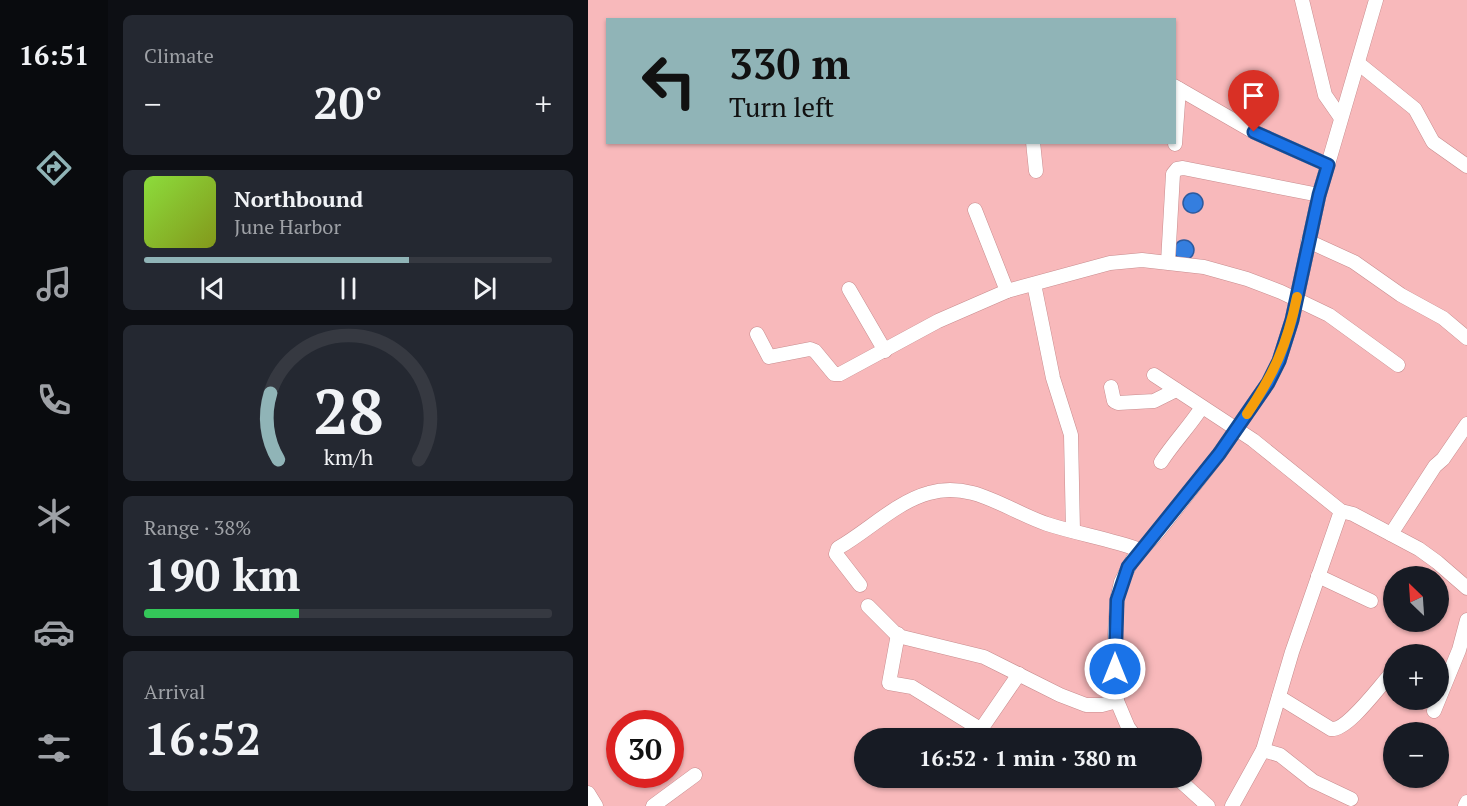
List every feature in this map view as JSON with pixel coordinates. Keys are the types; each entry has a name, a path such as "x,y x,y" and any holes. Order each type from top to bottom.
{"street":[{"path":"1302,0 1325,95 1341,118"},
{"path":"1130,728 1123,717 1118,701 1115,669 1117,600 1124,575 1140,550 1165,523 1236,429 1268,383 1279,361 1287,340 1297,299 1319,195 1376,0"},
{"path":"1358,63 1415,109 1433,142 1467,166"},
{"path":"1176,116 1177,88 1254,132 1328,165"},
{"path":"1033,144 1036,171"},
{"path":"1168,262 1173,174 1177,169 1183,168 1319,195"},
{"path":"975,210 1007,291"},
{"path":"1308,241 1354,262 1401,295 1443,318 1467,338"},
{"path":"758,334 769,357 810,349 815,351 834,374 840,374 948,316 1007,291 1110,263 1142,260 1204,267 1247,279 1297,299 1329,315 1398,365"},
{"path":"1034,284 1053,378 1071,435 1074,531"},
{"path":"849,289 885,351"},
{"path":"1154,375 1253,440 1341,511 1353,514 1428,555 1467,588"},
{"path":"1112,387 1114,401 1118,403 1154,401 1176,390"},
{"path":"1161,462 1202,407"},
{"path":"1391,534 1435,466 1443,459 1467,424"},
{"path":"860,585 836,554 837,549 906,503 927,493 944,490 972,492 1046,524 1118,542 1140,550"},
{"path":"1232,806 1263,750 1292,652 1341,511"},
{"path":"1318,576 1371,601"},
{"path":"868,606 898,634 984,657 1060,695 1086,705 1102,705 1118,701"},
{"path":"1434,711 1459,650 1467,620"},
{"path":"898,634 889,682 912,687 969,728"},
{"path":"981,728 1019,674"},
{"path":"1279,698 1331,729 1336,729 1347,723 1383,683"},
{"path":"1263,750 1280,755 1313,781 1352,799"},
{"path":"653,806 695,775"},
{"path":"1188,788 1208,806"},
{"path":"588,793 596,806"}],"water":[{"path":"1193,193 1200,196 1203,203 1200,210 1193,213 1186,210 1183,203 1186,196"},
{"path":"1184,240 1191,243 1194,250 1191,257 1184,260 1177,257 1174,250 1177,243"}],"slow traffic":[{"path":"1247,414 1268,383 1279,361 1287,340 1297,297"}],"route":[{"path":"1115,669 1117,600 1121,582 1128,567 1219,454 1268,383 1287,340 1308,241 1328,165 1254,132"}]}
